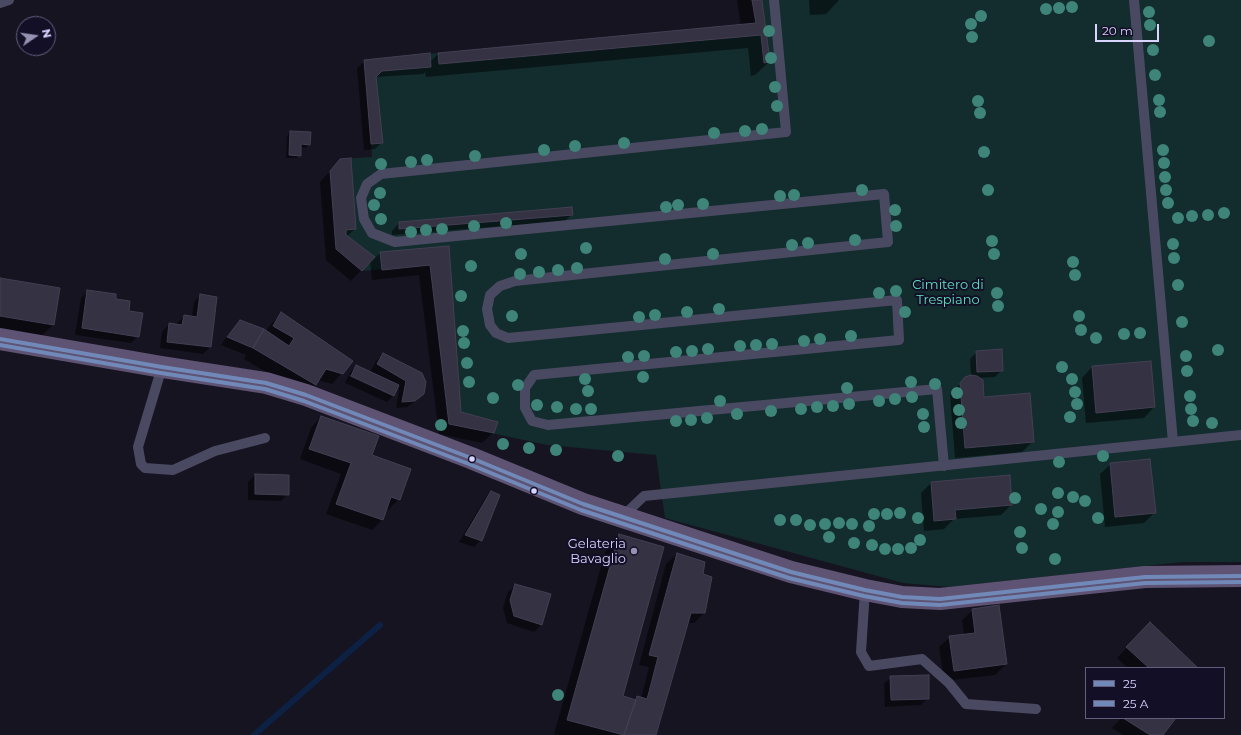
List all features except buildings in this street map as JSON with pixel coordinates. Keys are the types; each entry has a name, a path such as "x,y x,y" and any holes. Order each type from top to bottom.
{"main road":[{"path":"0,339 266,383 306,395 471,458 583,504 791,572 865,590 902,597 940,599 1145,577 1241,576"}],"lane":[{"path":"0,3 9,0"},
{"path":"774,0 786,132 381,174 367,184 361,198 364,219 372,233 395,242 884,194 888,242 515,281 500,286 490,295 487,309 490,325 496,333 508,338 897,300 899,340 534,375 525,388 525,408 532,421 548,425 937,389 944,466"},
{"path":"1134,0 1173,442"},
{"path":"162,367 138,447 140,464 145,468 173,470 214,451 265,438"},
{"path":"623,516 644,496 1241,435"},
{"path":"865,590 861,652 869,666 922,659 949,683 966,704 1036,709"}],"green space":[{"name":"Cimitero di Trespiano","path":"752,0 1241,0 1241,562 1183,562 949,587 903,583 665,518 656,455 547,445 449,424 430,265 362,271 336,249 330,171 340,159 372,157 364,60 756,23"}],"waterway":[{"path":"254,735 380,625"}],"transit line":[{"name":"25","path":"0,339 266,383 306,395 471,458 583,504 791,572 865,590 902,597 940,599 1145,577 1241,576"},
{"path":"0,345 161,373 265,389 304,401 469,464 581,510 789,578 864,596 902,603 940,605 1145,583 1241,582"}],"place":[{"name":"Gelateria Bavaglio","path":"634,551"}]}
